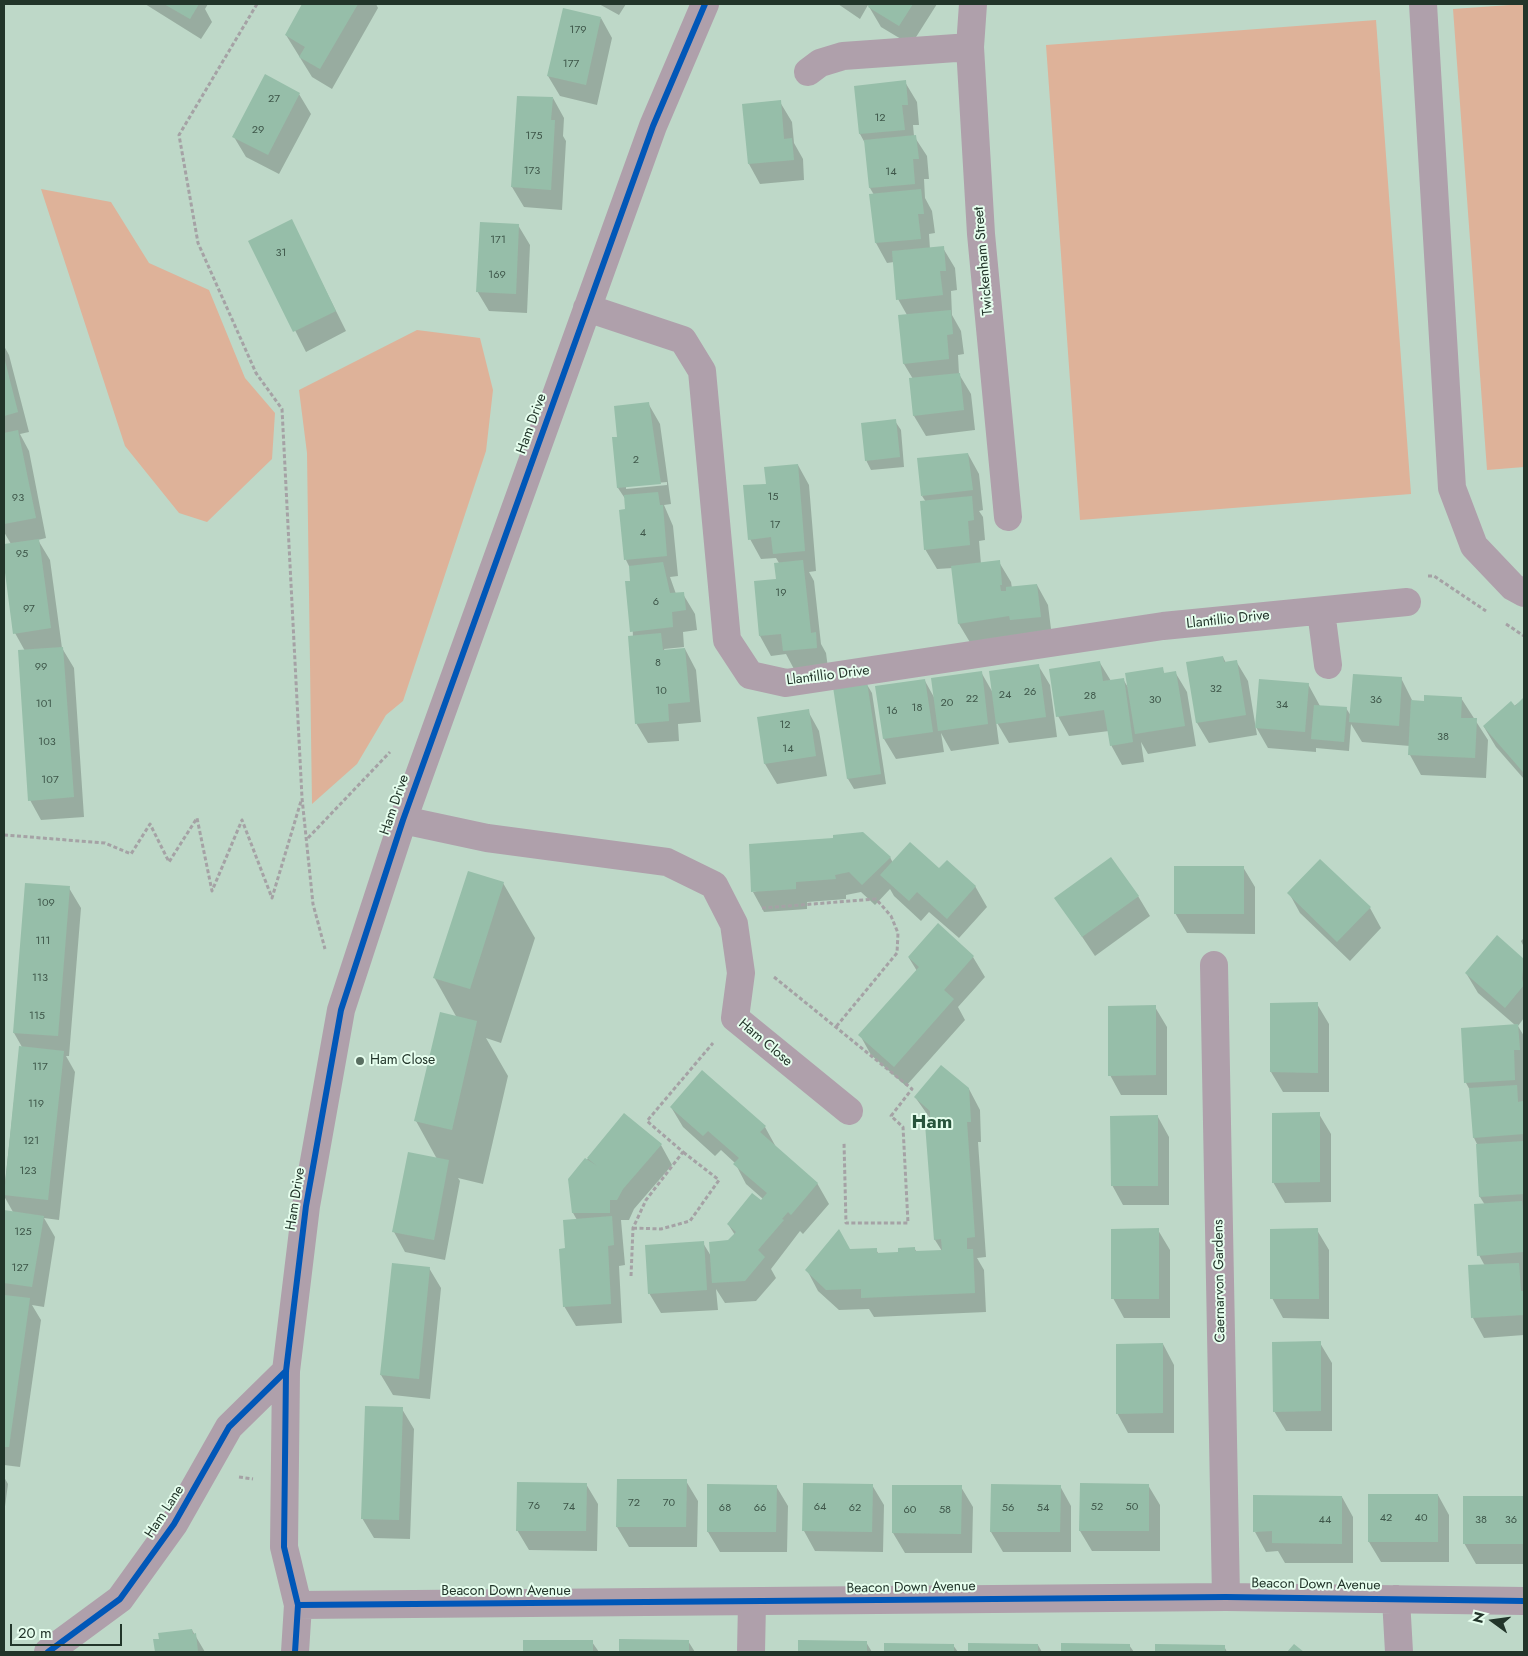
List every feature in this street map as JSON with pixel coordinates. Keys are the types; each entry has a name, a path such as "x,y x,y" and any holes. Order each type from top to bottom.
{"street":[{"name":"Ham Drive","path":"295,1652 298,1606 284,1546 286,1371 306,1206 341,1010 403,820 653,126 705,4"},
{"name":"Twickenham Street","path":"973,4 970,47 981,234 1008,517"},
{"path":"1423,4 1452,488 1474,546 1513,587 1524,593"},
{"path":"808,72 820,63 843,56 970,47"},
{"name":"Llantillio Drive","path":"588,308 683,340 702,370 727,640 750,675 786,683 1162,626 1407,602"},
{"path":"1322,611 1328,665"},
{"name":"Ham Close","path":"403,820 487,838 668,862 714,885 734,924 741,973 735,1018 846,1109"},
{"name":"Caernarvon Gardens","path":"1214,965 1226,1597"},
{"name":"Ham Lane","path":"48,1652 120,1599 174,1524 229,1428 286,1371"},
{"name":"Beacon Down Avenue","path":"298,1606 1226,1597 1524,1601"},
{"path":"1396,1599 1399,1652"},
{"path":"751,1652 752,1603"}],"path":[{"path":"257,4 179,135 198,243 256,373 282,410 302,798 313,904 326,952"},
{"path":"1426,576 1434,576 1488,611"},
{"path":"1502,621 1524,636"},
{"path":"307,838 396,746"},
{"path":"4,835 105,843 132,854 150,824 169,862 197,818 212,891 242,820 272,898 302,798"},
{"path":"726,909 876,899 892,916 898,933 897,954 835,1028"},
{"path":"738,956 768,971 835,1028 912,1089 891,1116 903,1127 908,1223 846,1223 846,1109"},
{"path":"633,1228 661,1229 690,1222 719,1180 647,1121 735,1018"},
{"path":"631,1276 633,1228 646,1200 683,1152"},
{"path":"204,1473 285,1482"}],"shaded area":[{"path":"1524,4 1524,467 1487,470 1453,9"},
{"path":"1376,20 1411,494 1080,520 1046,45"},
{"path":"41,189 111,202 149,263 209,290 245,378 275,413 272,459 207,522 179,513 125,446"},
{"path":"417,330 480,338 493,390 486,451 403,701 386,715 357,764 312,804 307,453 299,390"}],"building":[{"path":"164,4 199,4 190,19"},
{"path":"302,4 358,4 320,69 299,57 305,47 285,35"},
{"path":"870,4 913,4 899,26 868,7"},
{"path":"563,8 601,17 586,85 547,76"},
{"path":"265,74 300,93 268,155 232,137"},
{"path":"906,80 908,105 902,105 905,130 859,134 854,86"},
{"path":"517,96 553,97 551,120 555,120 551,190 511,187"},
{"path":"781,100 784,139 792,138 794,160 748,164 742,104"},
{"path":"916,135 919,159 913,159 915,184 869,188 864,140"},
{"path":"921,189 924,214 918,214 921,239 875,243 869,194"},
{"path":"292,219 336,311 293,332 248,241"},
{"path":"480,222 519,224 516,294 476,292"},
{"path":"944,246 946,271 940,271 943,295 896,300 892,251"},
{"path":"951,310 953,334 947,335 949,359 903,364 898,315"},
{"path":"4,357 18,412 4,416"},
{"path":"960,373 964,410 913,416 909,378"},
{"path":"649,402 661,484 617,488 612,437 617,437 614,406"},
{"path":"896,419 900,457 865,461 861,423"},
{"path":"18,430 36,518 4,524 4,433"},
{"path":"968,453 973,490 921,496 917,458"},
{"path":"798,464 805,551 773,554 771,537 748,540 743,485 766,484 764,467"},
{"path":"658,492 660,505 663,505 667,556 624,560 619,510 625,509 624,495"},
{"path":"972,496 974,520 968,521 970,545 924,550 920,501"},
{"path":"39,539 51,628 13,634 4,565 4,544"},
{"path":"803,560 811,633 816,632 817,648 783,651 781,634 759,636 754,581 776,579 774,563"},
{"path":"1000,560 1001,591 1006,591 1006,587 1037,584 1041,617 1010,620 1009,616 958,624 951,566"},
{"path":"663,562 670,593 684,592 686,610 672,612 673,627 630,632 625,581 630,581 629,566"},
{"path":"661,633 663,650 685,648 690,702 668,704 669,721 635,724 628,636"},
{"path":"63,647 74,797 28,801 18,650"},
{"path":"1223,656 1224,662 1237,660 1246,715 1196,723 1186,662"},
{"path":"1100,661 1103,681 1124,678 1133,742 1110,746 1104,710 1056,717 1049,669"},
{"path":"1039,664 1046,717 996,724 989,671"},
{"path":"1163,667 1164,673 1176,671 1185,726 1135,734 1125,673"},
{"path":"982,671 988,724 938,731 931,678"},
{"path":"1353,674 1402,677 1399,726 1349,722"},
{"path":"925,679 933,732 883,739 875,686"},
{"path":"1259,679 1309,683 1305,732 1255,728"},
{"path":"867,682 881,774 847,779 833,687"},
{"path":"1424,695 1462,697 1461,718 1477,718 1475,758 1408,755 1411,700 1424,701"},
{"path":"1524,697 1523,772 1483,726 1511,701 1515,706"},
{"path":"1314,705 1347,707 1344,742 1311,739"},
{"path":"809,709 816,756 764,764 757,717"},
{"path":"863,832 891,857 862,885 849,872 835,875 836,879 796,882 796,889 751,892 749,844 833,838 833,835"},
{"path":"910,842 939,868 947,860 976,886 947,919 917,892 909,901 880,875"},
{"path":"1111,857 1139,896 1082,937 1054,898"},
{"path":"1320,859 1371,907 1337,942 1287,893"},
{"path":"1174,866 1244,866 1244,914 1174,914"},
{"path":"468,871 504,882 470,989 433,978"},
{"path":"25,883 70,886 58,1036 13,1033"},
{"path":"938,923 974,956 944,990 954,999 894,1067 858,1035 919,967 908,957"},
{"path":"1497,935 1524,959 1522,979 1524,985 1505,1008 1465,973"},
{"path":"1318,1002 1318,1073 1270,1072 1270,1003"},
{"path":"1156,1005 1156,1075 1108,1076 1108,1006"},
{"path":"440,1012 477,1021 452,1130 414,1121"},
{"path":"1518,1024 1520,1050 1514,1050 1515,1080 1464,1083 1461,1028"},
{"path":"19,1046 64,1051 48,1200 4,1195"},
{"path":"941,1065 969,1088 971,1122 967,1122 975,1237 967,1238 967,1249 973,1249 975,1293 861,1298 861,1289 826,1290 805,1270 839,1229 850,1249 877,1248 877,1253 898,1252 898,1248 915,1247 915,1251 942,1250 941,1239 934,1240 925,1124 930,1123 930,1111 914,1097"},
{"path":"702,1070 766,1126 760,1132 818,1183 791,1215 788,1212 782,1219 784,1220 758,1250 765,1257 745,1281 712,1283 709,1242 728,1240 736,1232 727,1224 752,1193 761,1200 767,1193 733,1164 739,1158 708,1131 703,1136 670,1107"},
{"path":"1517,1085 1518,1102 1523,1101 1524,1134 1473,1138 1469,1088"},
{"path":"1320,1112 1320,1182 1272,1183 1272,1113"},
{"path":"624,1113 662,1144 623,1189 617,1200 610,1200 610,1213 572,1213 568,1179 585,1158 597,1166 587,1158"},
{"path":"1158,1115 1158,1186 1111,1186 1110,1116"},
{"path":"1524,1141 1524,1194 1479,1197 1476,1144"},
{"path":"408,1152 449,1160 434,1240 392,1232"},
{"path":"1522,1201 1524,1219 1523,1252 1477,1256 1474,1204"},
{"path":"4,1210 44,1216 32,1287 4,1283"},
{"path":"612,1216 614,1245 608,1246 611,1304 563,1307 559,1249 565,1248 563,1220"},
{"path":"1159,1228 1159,1299 1111,1299 1111,1229"},
{"path":"1318,1228 1319,1299 1270,1299 1270,1229"},
{"path":"704,1241 707,1290 648,1294 645,1245"},
{"path":"392,1263 430,1267 419,1379 380,1375"},
{"path":"1519,1263 1521,1291 1524,1291 1524,1315 1471,1318 1468,1265"},
{"path":"4,1295 30,1298 9,1447 4,1447"},
{"path":"1321,1341 1321,1411 1273,1412 1272,1342"},
{"path":"1163,1343 1163,1413 1116,1414 1116,1344"},
{"path":"365,1406 403,1407 399,1520 361,1519"},
{"path":"617,1479 687,1479 686,1527 616,1527"},
{"path":"517,1482 587,1483 586,1531 516,1531"},
{"path":"803,1483 873,1484 872,1532 802,1531"},
{"path":"1080,1483 1149,1484 1149,1531 1079,1531"},
{"path":"707,1484 777,1485 776,1532 707,1532"},
{"path":"991,1484 1061,1485 1060,1532 990,1532"},
{"path":"892,1485 962,1485 961,1534 892,1533"},
{"path":"1368,1494 1438,1494 1438,1542 1368,1542"},
{"path":"1253,1495 1342,1496 1342,1544 1272,1543 1272,1531 1253,1532"},
{"path":"1463,1496 1524,1496 1524,1544 1463,1544"},
{"path":"192,1629 193,1634 196,1633 198,1652 155,1652 153,1639 159,1639 158,1633"},
{"path":"619,1639 689,1640 689,1652 619,1652"},
{"path":"523,1640 593,1640 593,1652 523,1652"},
{"path":"798,1640 867,1641 867,1652 798,1652"},
{"path":"884,1643 954,1644 954,1652 884,1652"},
{"path":"968,1643 1038,1644 1038,1652 968,1652"},
{"path":"1061,1643 1130,1644 1130,1652 1061,1652"},
{"path":"1155,1644 1225,1645 1225,1652 1155,1652"},
{"path":"1294,1644 1304,1652 1287,1652"}],"cycle path":[{"path":"295,1652 298,1605 284,1547 286,1371 306,1206 341,1010 403,820 653,126 705,4"},
{"path":"48,1652 120,1599 174,1524 229,1427 286,1371"},
{"path":"298,1605 1226,1597 1524,1601"}],"place":[{"name":"Ham Close","path":"360,1061"}],"district":[{"name":"Ham","path":"932,1123"}]}
